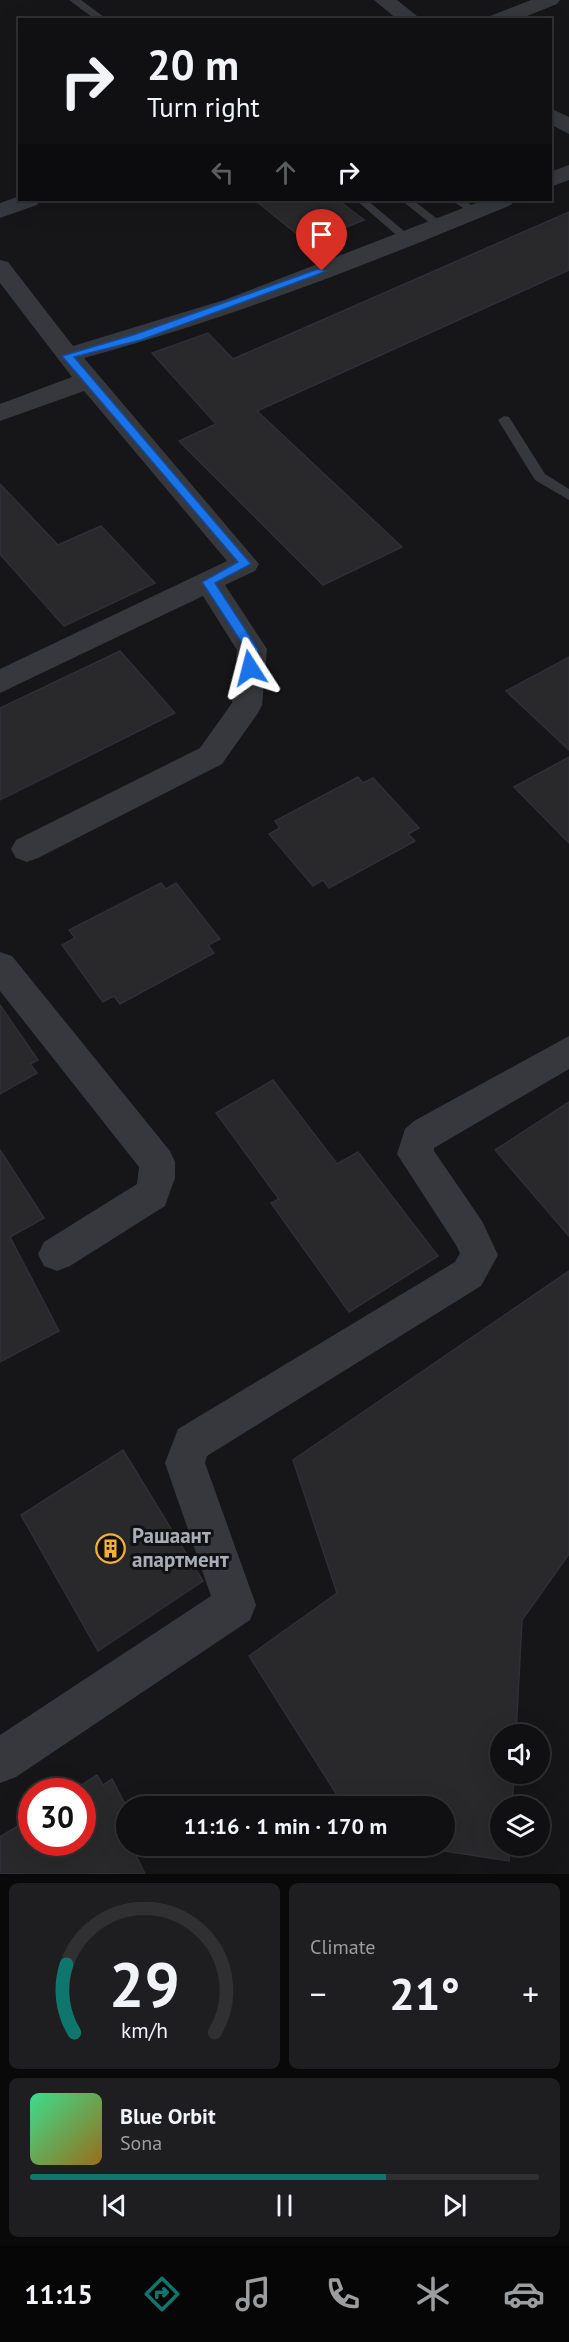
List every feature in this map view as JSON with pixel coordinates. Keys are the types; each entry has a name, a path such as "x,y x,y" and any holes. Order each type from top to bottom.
{"street":[{"path":"384,0 409,18"},
{"path":"502,18 550,0"},
{"path":"552,115 569,126"},
{"path":"552,179 569,172"},
{"path":"0,211 26,201"},
{"path":"67,356 137,338 406,238 438,225 466,205 496,201"},
{"path":"0,267 67,356 245,564 0,682"},
{"path":"0,413 89,380"},
{"path":"27,849 211,756 247,705 252,649 208,582"},
{"path":"0,966 156,1162 157,1178 152,1194 57,1254"},
{"path":"0,1761 235,1605 185,1463 192,1443 468,1274 479,1255 469,1233 415,1154 418,1140 427,1132 569,1051"}],"lane":[{"path":"74,0 100,18"},
{"path":"362,201 406,238"},
{"path":"407,201 438,225"},
{"path":"504,420 540,477 569,495"}],"building":[{"path":"256,201 339,201 364,220 308,243"},
{"path":"569,212 569,270 257,411 402,547 323,585 179,441 216,424 152,353 208,333 233,359"},
{"path":"0,484 58,545 101,526 155,583 64,626 0,554"},
{"path":"120,651 175,713 0,800 0,708"},
{"path":"569,657 569,750 506,691"},
{"path":"569,757 569,843 514,787"},
{"path":"358,777 363,783 373,778 419,828 408,834 415,841 329,888 323,880 313,886 269,834 280,828 275,821"},
{"path":"161,883 166,889 176,883 220,939 208,945 214,953 120,1004 114,996 103,1002 62,945 75,938 69,930"},
{"path":"0,1005 38,1060 30,1064 37,1073 0,1094"},
{"path":"273,1080 337,1164 358,1152 438,1256 349,1312 271,1203 279,1199 216,1113"},
{"path":"569,1102 569,1236 495,1150"},
{"path":"0,1150 44,1218 10,1237 59,1331 0,1362"},
{"path":"569,1271 569,1554 522,1620 517,1724 490,1724 490,1784 513,1784 513,1796 490,1796 490,1856 509,1856 509,1861 455,1853 455,1796 338,1796 249,1656 337,1593 293,1460"},
{"name":"Рашаант апартмент","path":"123,1450 203,1581 98,1651 21,1515"},
{"path":"97,1775 103,1785 112,1779 121,1796 116,1796 116,1856 136,1856 145,1874 0,1874 0,1837 18,1826 18,1856 96,1856 96,1778 92,1778"}],"place":[{"name":"Рашаант апартмент","path":"111,1548"}],"route":[{"path":"250,668 252,649 208,582 245,564 122,417 67,356 137,338 322,271"}]}
